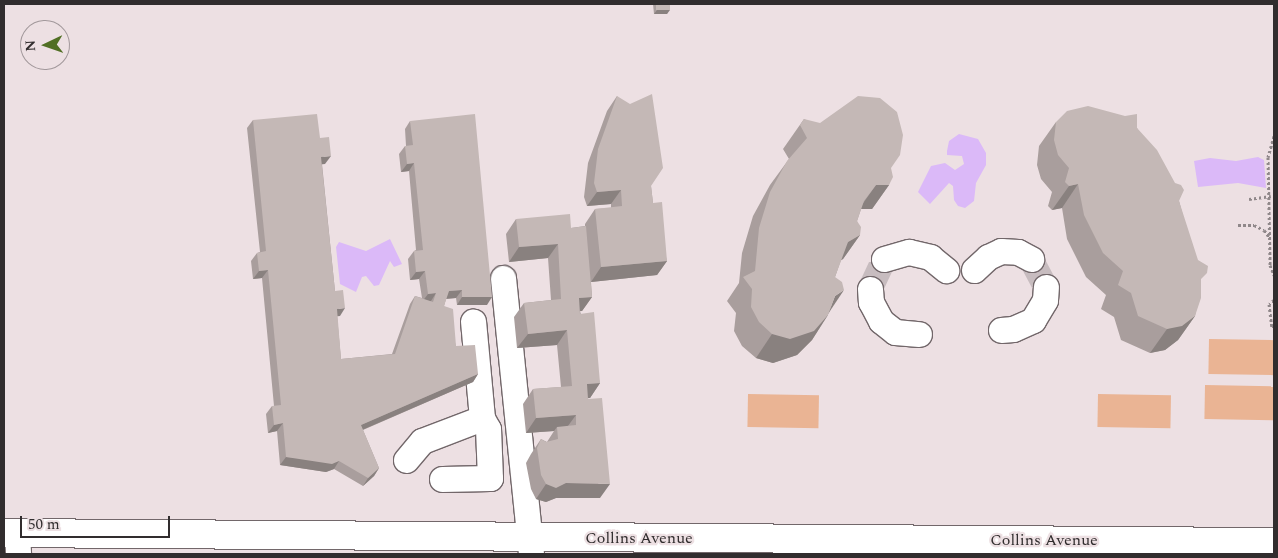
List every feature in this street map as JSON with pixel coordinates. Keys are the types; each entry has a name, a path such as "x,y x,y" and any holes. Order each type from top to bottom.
{"main road":[{"name":"Collins Avenue","path":"13,540 543,546 972,547 1153,540 1274,542"},
{"path":"1122,554 1153,540"}],"lane":[{"path":"974,270 988,256 1001,251 1018,252 1031,258"},
{"path":"884,259 909,252 930,257 946,270"},
{"path":"503,278 543,546"},
{"path":"1001,330 1013,329 1033,320 1045,300 1046,287"},
{"path":"870,289 871,302 880,321 895,332 919,334"},
{"path":"442,480 490,478 488,430 482,418 473,321"},
{"path":"406,460 422,441 482,418"}],"path":[{"path":"1274,136 1268,157 1271,196 1270,265 1274,275"},
{"path":"1249,199 1271,196"},
{"path":"1238,225 1254,226 1264,230 1270,238"},
{"path":"1274,300 1269,304 1272,327 1274,326"}],"shaded area":[{"path":"959,134 978,139 986,153 986,165 976,183 974,201 965,208 958,206 954,200 953,186 949,183 930,204 918,192 931,166 945,163 955,170 964,164 962,156 947,155 949,141"},
{"path":"1258,157 1264,160 1266,188 1238,183 1198,187 1194,161 1210,158 1236,161"},
{"path":"390,239 402,264 394,267 390,261 379,285 374,286 366,276 362,277 356,292 340,284 336,247 339,242 366,251"},
{"path":"1209,339 1274,340 1273,375 1208,374"},
{"path":"1205,385 1274,386 1273,420 1204,419"},
{"path":"748,394 819,395 818,428 747,427"},
{"path":"1098,394 1171,395 1170,428 1097,427"}],"building":[{"path":"656,4 670,4 670,10 656,10"},
{"path":"652,94 663,168 651,186 653,203 662,202 667,261 601,267 595,209 622,206 621,190 597,192 594,183 598,149 617,96 630,104"},
{"path":"858,96 880,98 897,112 903,135 900,155 891,168 893,177 889,185 876,185 864,201 857,221 861,227 860,235 848,242 835,277 842,282 844,290 835,296 828,315 814,331 790,339 772,334 759,322 751,307 752,289 743,277 755,271 759,228 770,192 787,161 807,138 800,125 804,119 820,123"},
{"path":"1088,106 1125,116 1137,114 1137,128 1157,150 1175,183 1181,185 1184,190 1179,201 1198,260 1208,266 1207,273 1201,279 1201,298 1195,316 1182,326 1167,329 1138,316 1131,293 1118,285 1123,271 1103,253 1084,215 1078,184 1069,186 1065,182 1069,168 1058,155 1054,140 1056,122 1067,111"},
{"path":"317,114 320,138 329,137 331,156 321,157 335,291 343,290 345,308 337,309 341,359 395,354 415,296 433,302 436,293 428,294 425,271 416,272 414,251 423,250 414,163 407,164 405,146 413,145 410,121 475,114 492,297 462,297 462,290 449,291 444,306 453,309 456,346 475,345 478,374 361,425 379,468 368,478 339,461 332,464 286,457 283,423 274,425 272,406 281,405 268,270 259,271 257,253 266,251 253,120"},
{"path":"570,214 571,228 586,226 592,297 579,298 580,314 594,312 600,383 587,384 588,399 602,398 610,484 566,483 556,488 546,484 541,475 537,448 541,439 546,442 558,439 557,427 576,425 576,415 536,418 533,389 572,386 567,330 528,334 524,303 561,299 558,244 519,247 516,219"}],"tunnel":[{"path":"870,289 884,259"},
{"path":"1031,259 1046,287"}]}
